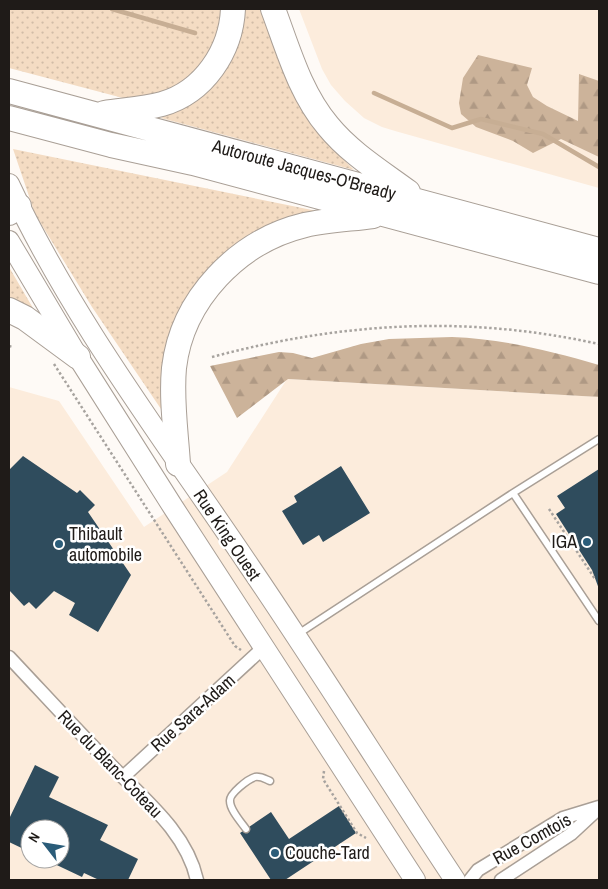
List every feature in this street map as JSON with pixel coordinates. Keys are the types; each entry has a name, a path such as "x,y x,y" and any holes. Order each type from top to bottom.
{"highway":[{"path":"96,115 161,105 190,91 219,60 230,33 233,9"},
{"path":"273,9 304,88 323,120 356,153 420,200"},
{"name":"Autoroute Jacques-O'Bready","path":"9,91 420,200 599,250"},
{"name":"Autoroute Jacques-O'Bready","path":"9,118 111,145 193,163 599,272"},
{"path":"178,464 173,398 176,357 188,319 209,286 230,264 246,251 280,233 319,222 389,215"},
{"path":"9,310 25,318 78,357"}],"main road":[{"name":"Rue King Ouest","path":"9,184 14,210 47,257 96,341 250,567 454,880"},
{"name":"Rue King Ouest","path":"9,241 258,653 323,737 415,880"}],"street":[{"name":"Rue Sara-Adam","path":"123,778 258,653"},
{"name":"Rue du Blanc-Coteau","path":"9,657 163,818 188,852 197,880"},
{"name":"Rue Comtois","path":"470,880 478,870 563,818 599,808"},
{"name":"Rue Comtois","path":"500,880 571,834 599,808"}],"lane":[{"path":"295,636 599,439"},
{"path":"513,493 599,621"},
{"path":"246,829 231,806 230,800 233,792 257,776 270,781"}],"path":[{"path":"212,357 294,338 407,325 508,328 599,344"},
{"path":"52,360 235,646 258,653"},
{"path":"549,508 595,579"},
{"path":"324,769 323,779 357,833 369,839"}],"shaded area":[{"path":"9,9 223,9 223,27 197,72 171,91 143,98 123,98 9,68"},
{"path":"244,9 263,9 332,148 354,170 161,118 193,102"},
{"path":"299,9 599,9 599,188 395,131 364,118 331,85 322,69"},
{"path":"13,149 317,211 219,259 164,408 161,409 92,307 35,214"},
{"path":"9,267 37,315 9,299"},
{"path":"287,379 599,397 599,880 9,880 9,387 59,401 144,527 227,472"}],"green space":[{"path":"478,55 532,68 527,85 533,97 578,121 579,74 599,81 599,157 561,139 533,153 513,141 476,127 461,114 459,103 463,78"},
{"path":"452,337 490,340 527,346 599,365 599,397 288,379 237,418 210,366 279,352 293,353 312,358 361,344 389,339"}],"building":[{"name":"Thibault automobile","path":"23,456 77,493 80,490 95,505 88,512 131,575 98,632 69,615 75,603 54,591 36,609 29,602 24,606 9,590 9,470"},
{"path":"341,466 370,513 323,542 319,535 303,545 282,511 297,502 294,496"},
{"name":"IGA","path":"599,469 599,589 592,570 556,514 565,508 557,496"},
{"path":"35,765 59,777 49,797 108,825 100,840 138,859 128,880 99,880 84,873 82,877 65,869 70,869 70,819 20,819 20,847 9,842 9,819"},
{"path":"339,806 356,833 285,880 271,880 240,833 271,812 289,839"}],"waterway":[{"path":"112,9 195,33"},
{"path":"374,93 452,128 481,119 543,134 599,167"}],"place":[{"name":"IGA","path":"587,542"},
{"name":"Thibault automobile","path":"59,544"},
{"name":"Couche-Tard","path":"275,853"}]}
